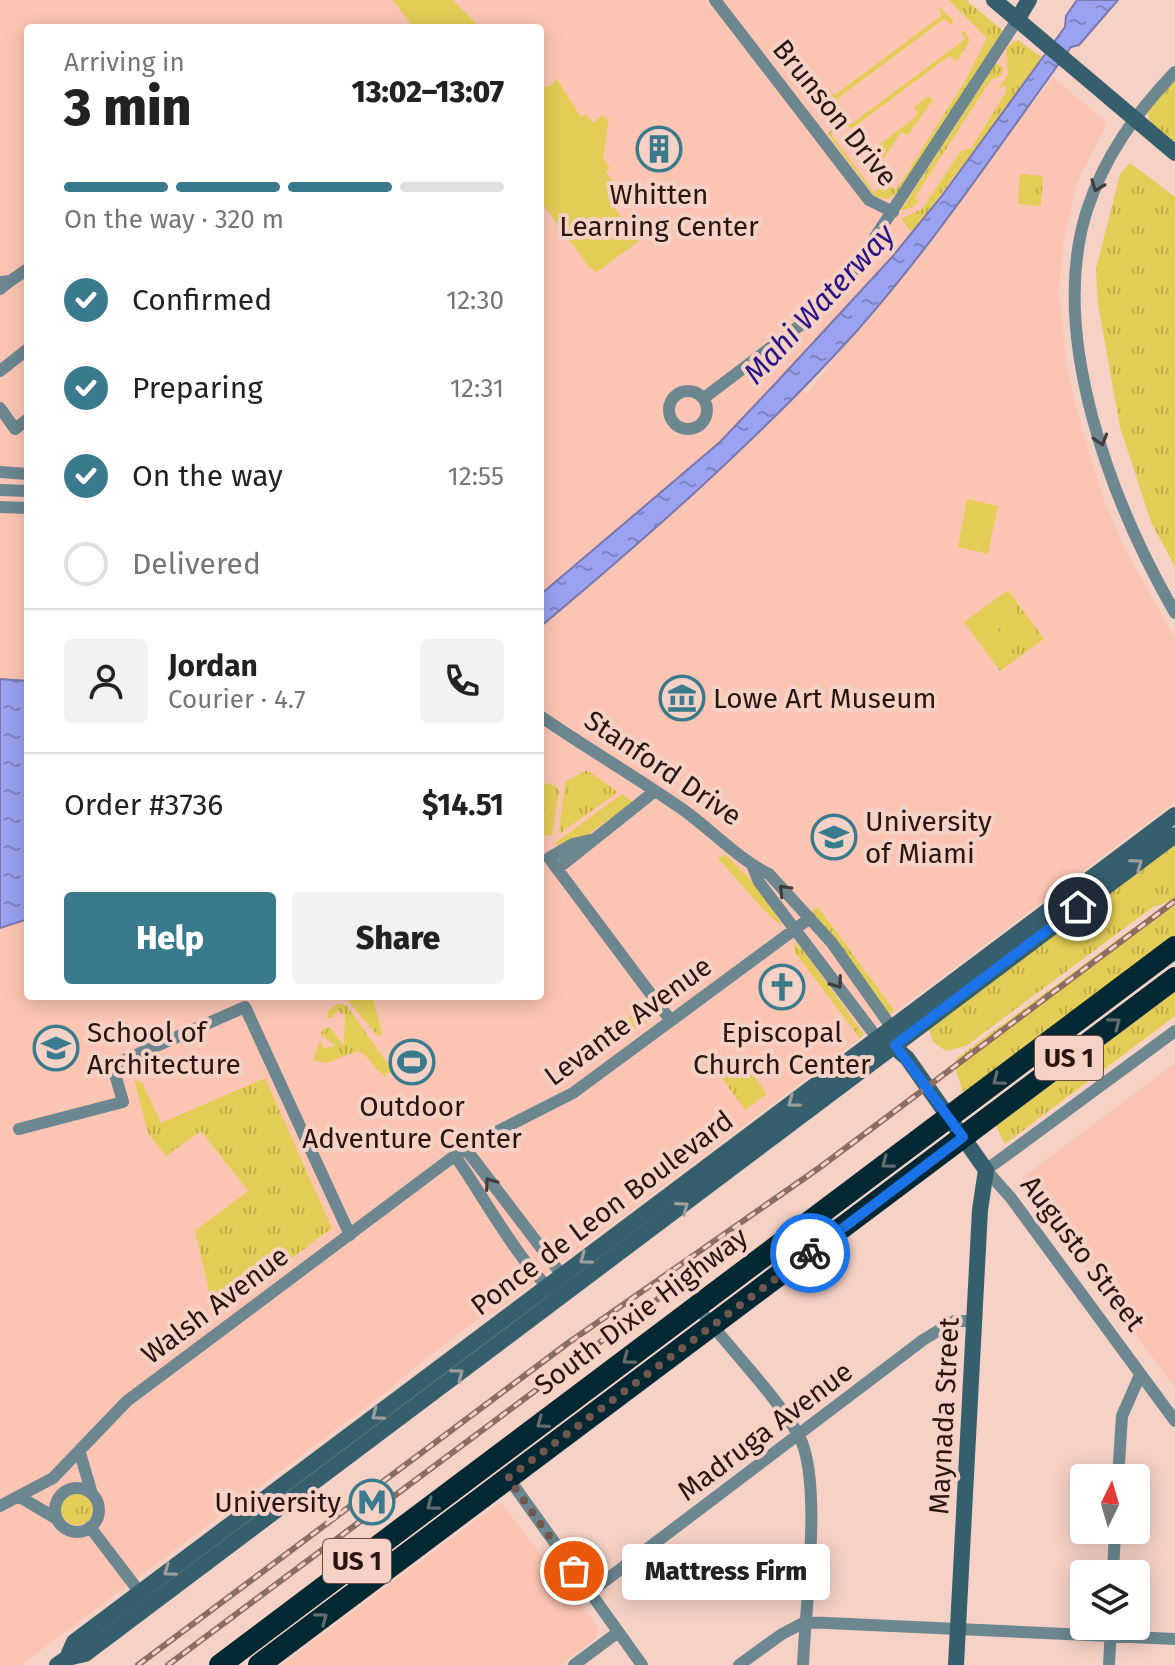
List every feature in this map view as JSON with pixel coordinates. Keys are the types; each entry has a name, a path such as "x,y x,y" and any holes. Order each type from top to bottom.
{"highway":[{"name":"South Dixie Highway","path":"220,1665 1175,947"},
{"name":"South Dixie Highway","path":"259,1665 1175,978"}],"street":[{"name":"Brunson Drive","path":"715,0 869,200 893,212"},
{"path":"994,0 1175,153"},
{"path":"704,398 811,317 856,269 1029,0"},
{"path":"1175,72 1134,117 1107,162 1087,211 1077,257 1076,314 1086,382 1107,462 1142,550 1175,613"},
{"path":"3,284 24,271"},
{"path":"0,371 24,350"},
{"path":"0,408 15,429 24,422"},
{"path":"0,472 24,474"},
{"path":"0,490 24,491"},
{"path":"0,507 24,508"},
{"name":"Stanford Drive","path":"544,719 655,791 727,842 753,867 769,874 810,918 846,965 949,1116"},
{"path":"655,791 590,840 573,844 553,863 671,1021"},
{"name":"Ponce de Leon Boulevard","path":"62,1661 85,1654 144,1599 1033,932 1094,885 1175,815"},
{"name":"Ponce de Leon Boulevard","path":"1094,885 1175,835"},
{"name":"Stanford Drive","path":"753,867 759,882 878,1039"},
{"name":"Levante Avenue","path":"460,1152 568,1097 810,918"},
{"path":"19,1129 123,1102 115,1074 120,1062 245,1007 350,1235"},
{"path":"986,1170 1175,1031"},
{"path":"878,1039 894,1036"},
{"name":"Ponce de Leon Boulevard","path":"562,1286 878,1039"},
{"name":"Augusto Street","path":"949,1116 986,1170 1011,1198 1175,1421"},
{"path":"460,1152 537,1245 562,1286"},
{"path":"460,1152 482,1200 524,1256 562,1286"},
{"name":"Walsh Avenue","path":"0,1506 53,1478 127,1401 460,1152"},
{"name":"Maynada Street","path":"956,1665 980,1210 986,1170"},
{"path":"524,1256 537,1245"},
{"path":"697,1306 799,1437 808,1457 812,1488 803,1665"},
{"name":"Madruga Avenue","path":"589,1593 799,1437 923,1340 954,1321 975,1321"},
{"path":"1119,1464 1122,1416 1140,1375"},
{"path":"20,1497 75,1531 90,1527 99,1509 80,1453"},
{"path":"494,1458 642,1665"},
{"path":"57,1519 56,1504 64,1492 78,1488 92,1494"},
{"path":"90,1527 144,1599"},
{"path":"739,1665 782,1634 805,1622 958,1630 1070,1631"},
{"path":"574,1665 617,1633"},
{"path":"1150,1636 1175,1639"},
{"path":"1109,1665 1110,1640"}],"shaded area":[{"name":"University of Miami","path":"0,0 966,0 1040,61 941,197 893,256 789,367 807,394 1053,77 1107,123 1077,182 1063,245 1059,293 1067,368 1082,430 1106,505 1125,549 1175,638 1175,802 493,1314 476,1321 433,1353 383,1394 21,1665 0,1665"},
{"path":"1175,1063 1175,1387 1023,1184 1023,1177"},
{"path":"500,1502 598,1627 596,1638 560,1665 281,1665"}],"green space":[{"path":"393,0 453,0 476,24 411,24"},
{"path":"949,0 966,0 1003,31 900,191 888,199 875,197 827,133 836,128 831,134 874,192 887,185 896,190 965,81 987,38"},
{"path":"939,7 953,20 952,25 944,19 838,98 840,107 829,91 835,95 941,16"},
{"path":"961,31 970,40 957,61 949,56 854,127 855,134 844,120 851,124 965,39"},
{"path":"1018,40 1043,58 912,233 901,219 922,209 960,152 971,148 1006,92 1006,86 999,88 1008,74 1006,48"},
{"path":"996,63 1003,68 1001,76 992,79 983,92 915,197 918,202 912,208 901,210"},
{"path":"557,79 581,117 586,114 593,123 603,115 606,120 609,117 603,158 610,168 606,172 622,194 629,195 615,208 639,241 597,272 589,267 544,207 544,87 549,87"},
{"path":"1175,80 1175,142 1151,123 1147,112"},
{"path":"928,96 933,100 908,135 901,132 883,160 889,165 886,170 881,169 864,145 871,151 918,115 914,107"},
{"path":"1130,163 1175,197 1175,567 1151,522 1120,427 1098,304 1096,269 1120,174"},
{"path":"1020,174 1043,176 1041,206 1018,204"},
{"path":"967,499 998,506 988,554 958,547"},
{"path":"1008,590 1044,639 1000,671 964,622"},
{"path":"1008,601 1032,633 1018,644 994,612"},
{"path":"988,617 1013,649 998,660 974,628"},
{"path":"587,770 618,792 559,834 565,782"},
{"path":"544,783 556,786 559,791 552,835 544,836"},
{"path":"622,794 633,802 586,836 555,843"},
{"path":"1175,844 1175,900 1153,907 966,1046 946,1051 933,1042 929,1029"},
{"path":"726,855 758,887 782,925 717,858"},
{"path":"1175,906 1175,936 972,1088 961,1092 955,1067 957,1058 1151,915"},
{"path":"818,907 894,1010 889,1014 811,912"},
{"path":"794,942 804,951 864,1035 860,1038 795,953"},
{"path":"1175,992 1175,1016 1005,1144 996,1126"},
{"path":"373,1000 382,1033 379,1037 348,1001"},
{"path":"338,1003 347,1006 389,1066 391,1073 386,1073 386,1077 357,1051 327,1063 313,1060 320,1040 323,1048 335,1046 321,1034 323,1029 330,1027 344,1046 345,1015 337,1011 332,1018 327,1018 328,1011"},
{"path":"640,1009 650,1016 649,1020 602,1051 604,1036"},
{"path":"743,1061 767,1094 745,1110 721,1077"},
{"path":"265,1078 332,1228 215,1316 195,1231 248,1191 201,1131 166,1156 148,1133 134,1079 143,1084 161,1123"},
{"path":"77,1493 88,1498 93,1509 88,1520 77,1525 66,1520 61,1509 66,1498"}],"water":[{"name":"Mahi Waterway","path":"1077,0 1118,0 1079,45 1071,47 966,193 855,333 742,449 544,624 544,592 720,442 893,256 941,197 1065,27 1066,16"},
{"path":"0,679 24,681 24,920 0,928"}],"railway":[{"path":"138,1665 568,1343 819,1168 1175,901"},
{"path":"168,1665 722,1251"}],"way so far":[{"path":"574,1571 508,1478 810,1253"}],"place":[{"name":"Whitten Learning Center","path":"659,149"},
{"name":"Lowe Art Museum","path":"682,698"},
{"name":"University of Miami","path":"834,837"},
{"name":"Episcopal Church Center","path":"782,987"},
{"name":"School of Architecture","path":"56,1048"},
{"name":"Outdoor Adventure Center","path":"412,1062"},
{"name":"University","path":"372,1502"},
{"name":"Mattress Firm","path":"574,1571"}],"route":[{"path":"810,1253 963,1137 895,1045 1078,907"}]}
